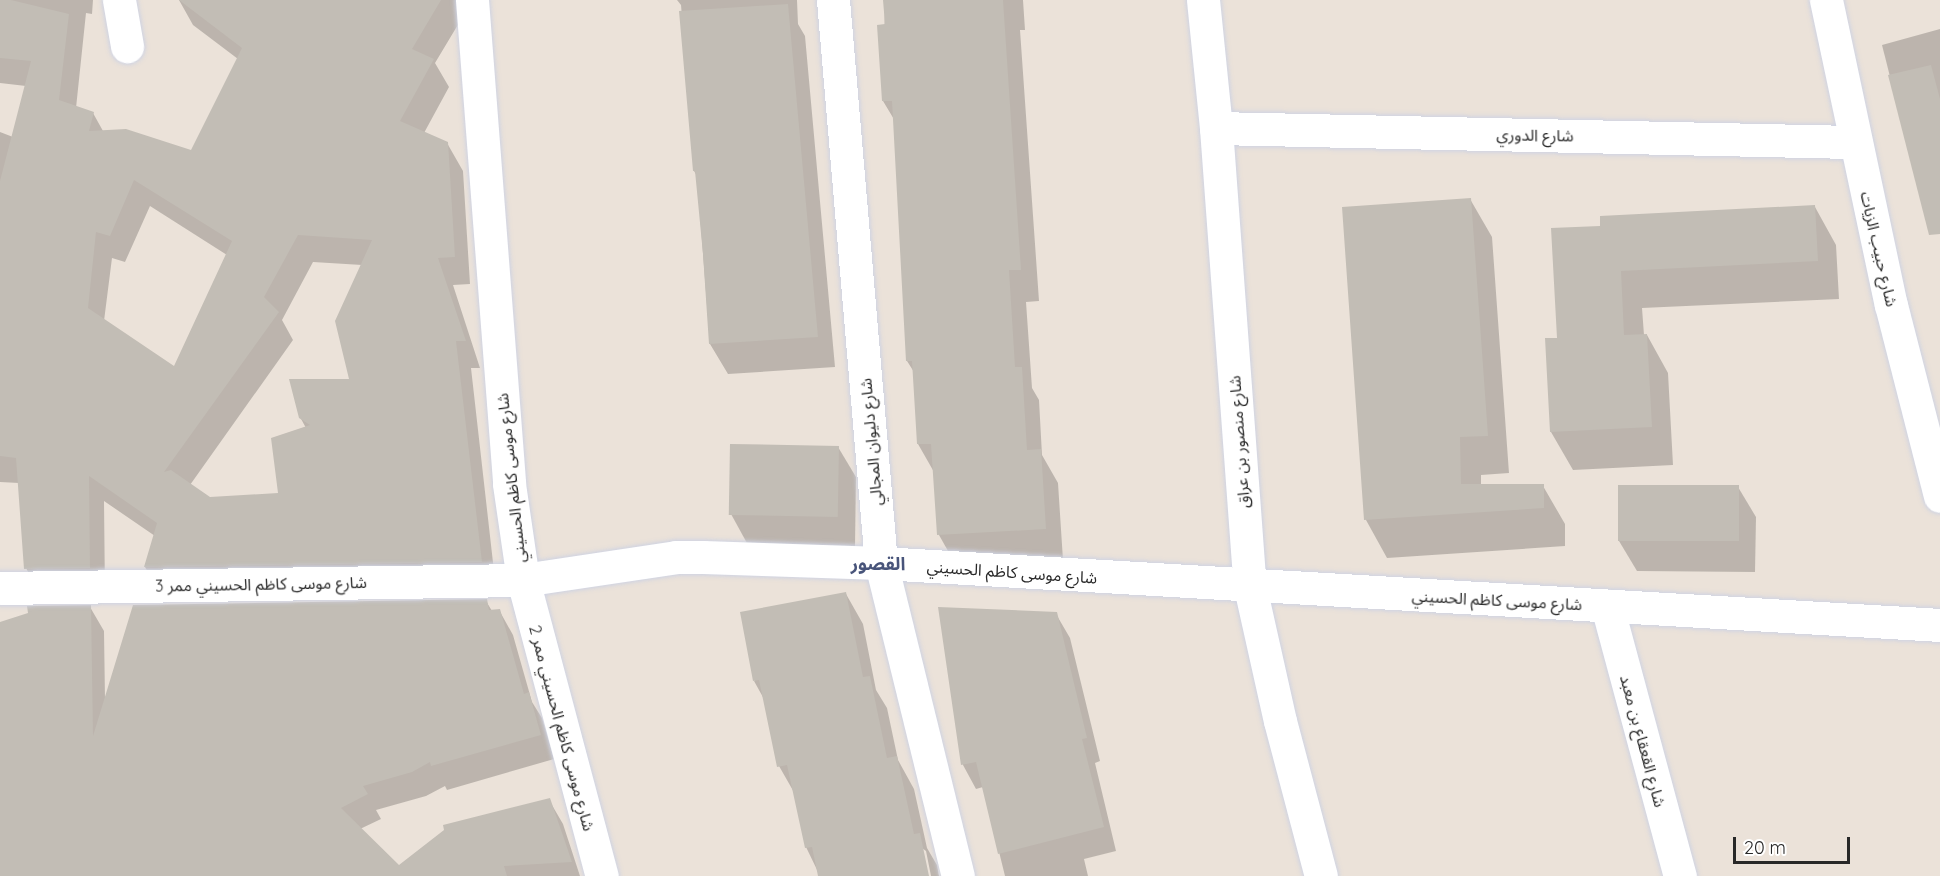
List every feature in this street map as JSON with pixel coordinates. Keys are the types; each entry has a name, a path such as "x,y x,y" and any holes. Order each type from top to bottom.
{"street":[{"path":"119,0 127,46"},
{"name":"شارع موسى كاظم الحسيني","path":"472,0 489,246 509,484 523,580 676,557 881,563 1250,587 1940,625"},
{"name":"شارع دليوان المجالي","path":"833,0 881,563 958,876"},
{"name":"شارع منصور بن عراق","path":"1203,0 1216,128 1250,587 1280,721 1322,876"},
{"name":"شارع حبيب الزيات","path":"1826,0 1892,305 1940,496"},
{"name":"شارع الدوري","path":"1216,128 1855,142"},
{"name":"شارع موسى كاظم الحسيني ممر 3","path":"0,588 523,580"},
{"name":"شارع موسى كاظم الحسيني ممر 2","path":"523,580 602,876"},
{"name":"شارع القعقاع بن معبد","path":"1607,606 1680,876"}],"building":[{"path":"0,0 11,0 69,14 59,100 94,112 89,131 126,129 191,150 242,48 179,0 441,0 412,49 434,59 400,121 448,142 455,257 438,258 466,341 456,341 482,562 144,567 157,523 89,476 90,568 24,569 16,458 0,456 0,181 31,61 0,58","holes":["134,180 232,241 174,366 88,308 96,232 110,236","298,235 372,240 335,321 349,379 289,379 299,418 310,425 271,438 278,493 210,497 171,470 164,472 279,312 264,297"]},
{"path":"883,0 1003,0 1021,270 1009,270 1015,367 1022,367 1027,450 1041,449 1046,529 937,535 931,444 917,444 912,361 906,361 892,101 882,101 877,25 885,24"},
{"path":"788,4 818,337 709,344 703,254 679,11"},
{"path":"1931,65 1940,99 1940,234 1929,235 1888,75"},
{"path":"1471,198 1488,436 1460,437 1461,484 1544,484 1544,508 1364,520 1342,207"},
{"path":"1815,205 1818,261 1621,271 1624,335 1647,334 1652,427 1550,432 1545,338 1557,338 1551,228 1600,226 1600,216"},
{"path":"730,444 839,446 838,517 729,515"},
{"path":"1618,485 1739,485 1739,541 1618,541"},
{"path":"846,592 863,677 870,676 887,758 897,756 914,834 920,833 929,876 818,876 812,847 805,848 787,765 777,767 759,680 753,681 740,612"},
{"path":"487,599 489,610 500,609 524,694 529,692 541,735 431,766 430,762 412,772 363,786 368,794 341,808 399,865 444,830 443,825 550,798 572,862 504,866 507,876 0,876 0,622 28,613 27,606 91,605 93,736 133,605"},
{"path":"938,607 1057,612 1087,738 1082,739 1104,827 998,854 976,762 961,765"}],"district":[{"name":"القصور","path":"878,564"}]}
